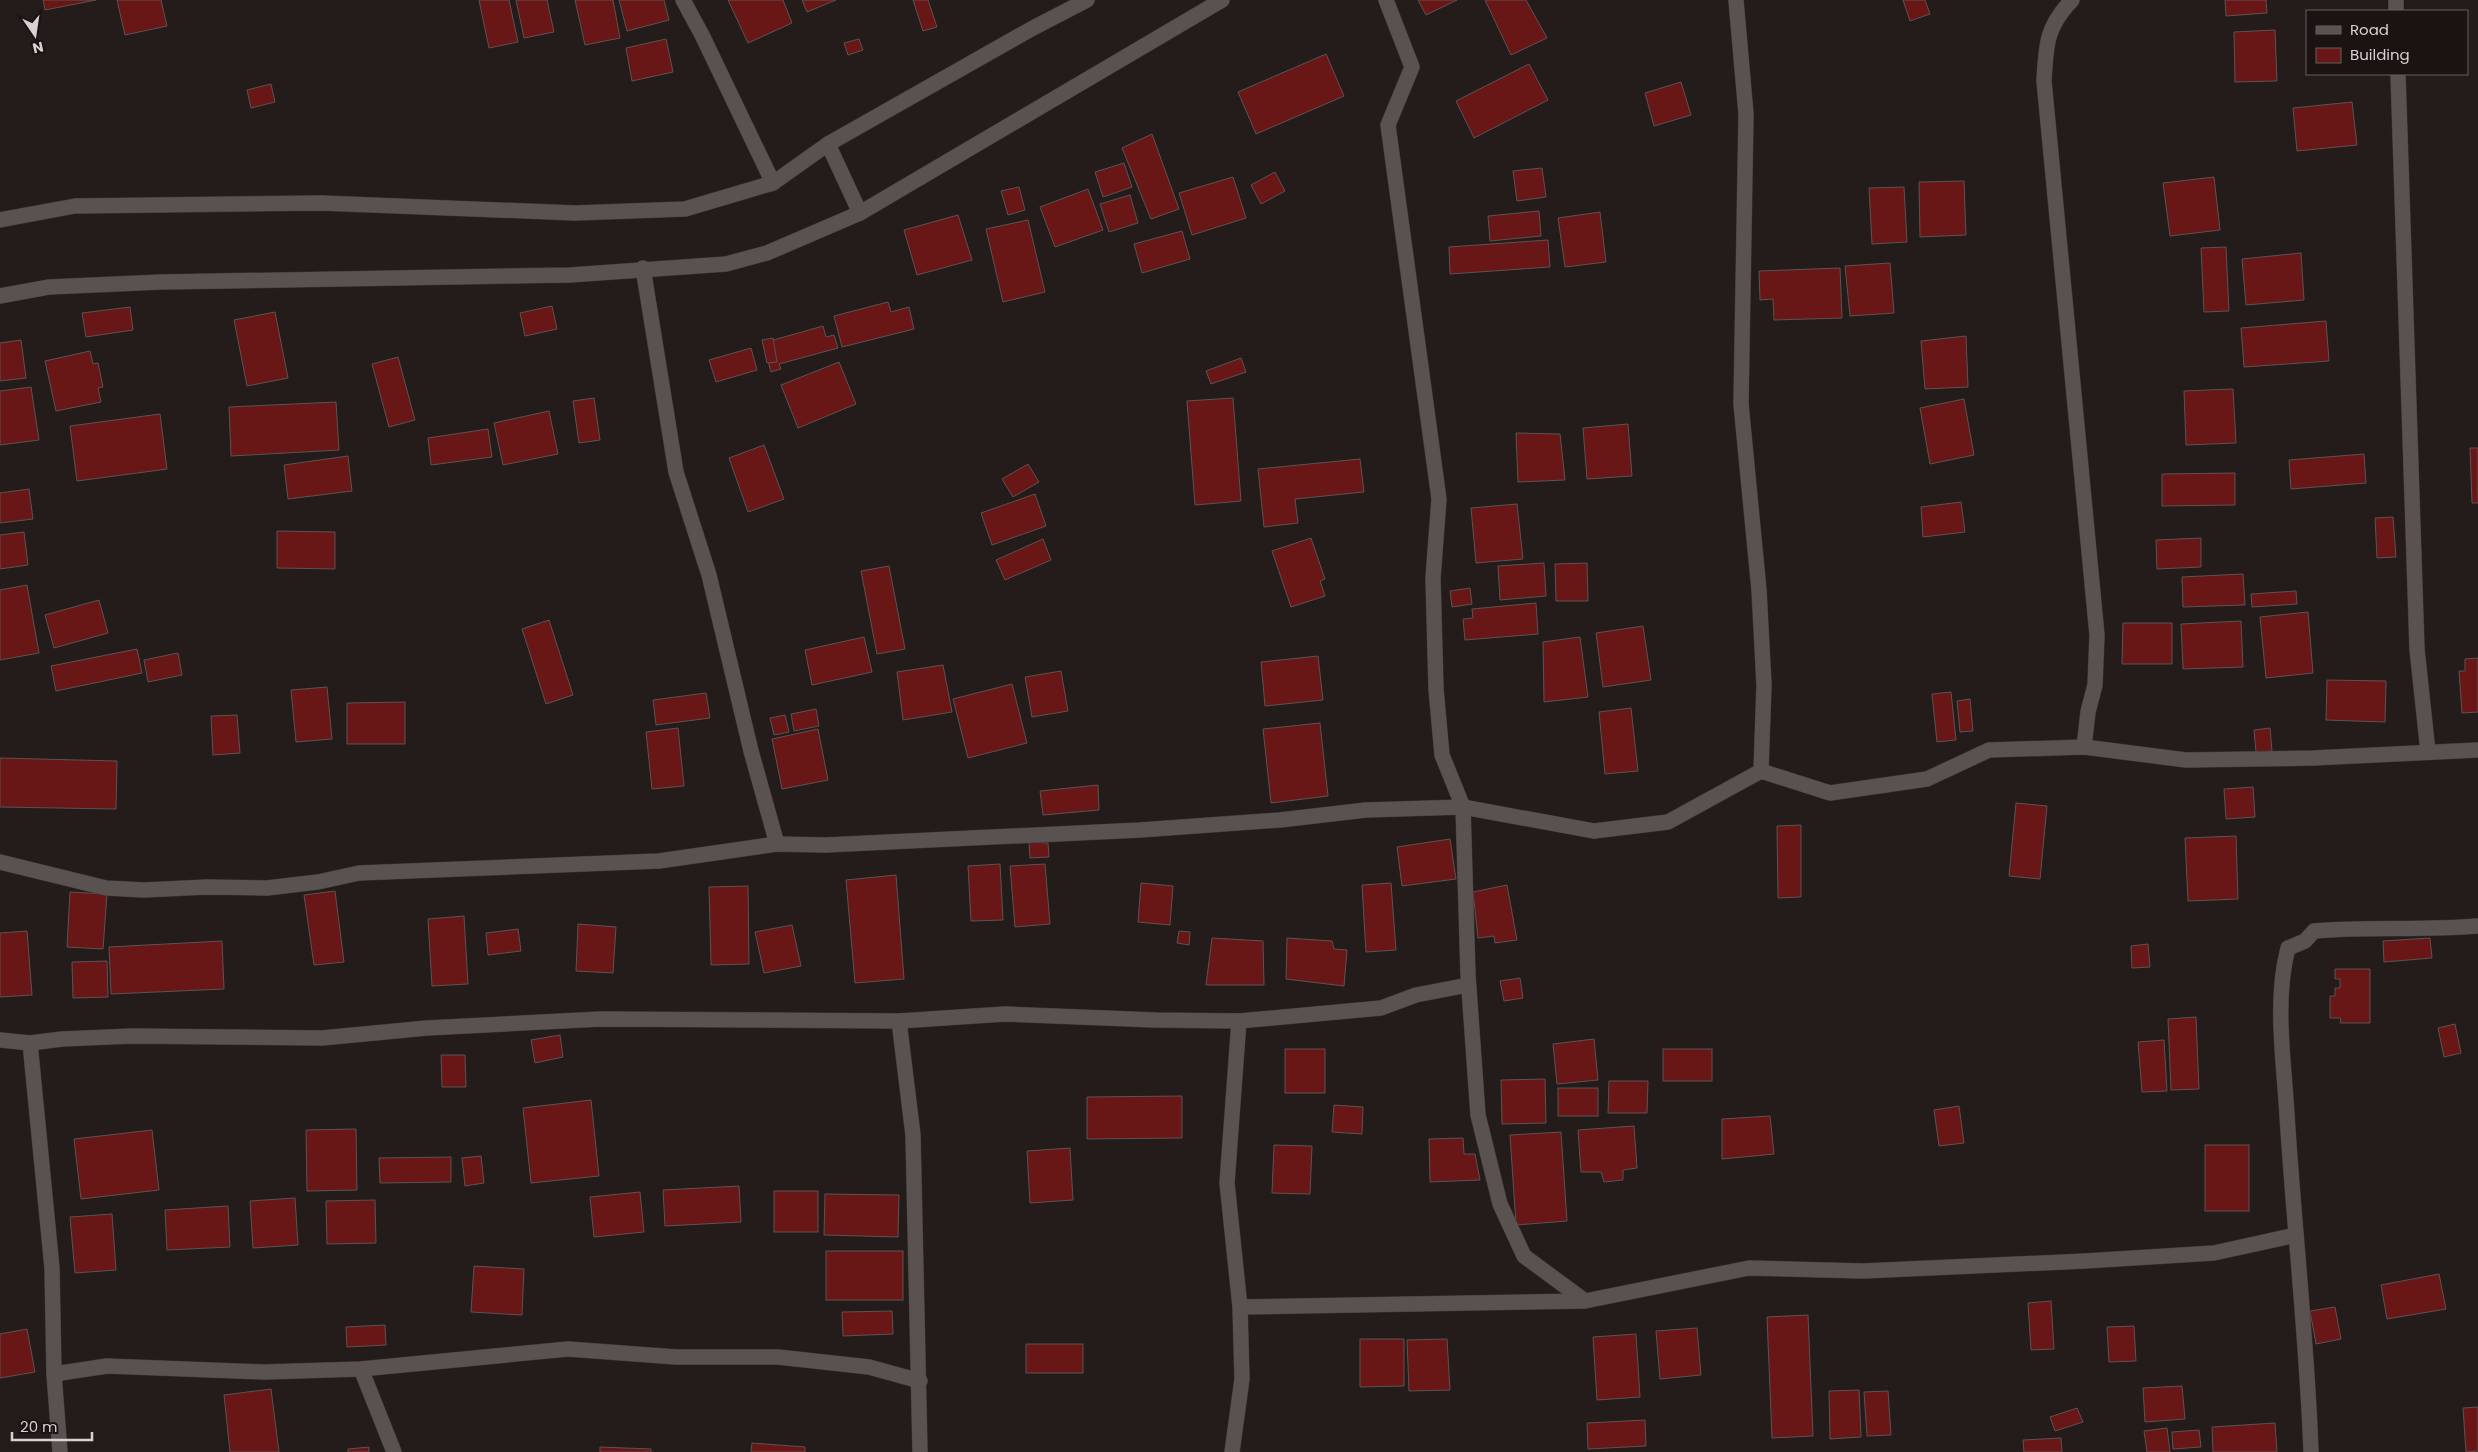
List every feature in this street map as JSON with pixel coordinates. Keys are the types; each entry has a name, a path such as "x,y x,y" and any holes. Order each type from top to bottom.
{"street":[{"path":"683,0 702,35 773,183"},
{"path":"0,220 75,206 322,203 575,213 685,209 773,183 828,144 1033,28 1087,0"},
{"path":"0,296 49,287 170,282 570,275 643,268 726,264 767,253 860,213 1222,0"},
{"path":"1386,0 1412,67 1388,124 1439,498 1432,578 1436,690 1442,755 1463,807 1468,985 1478,1115 1500,1204 1524,1256 1585,1301"},
{"path":"1736,0 1746,114 1741,404 1760,590 1764,685 1761,771"},
{"path":"2072,0 2062,11 2046,39 2044,81 2097,635 2095,685 2088,712 2084,747"},
{"path":"2398,75 2416,649 2428,752"},
{"path":"828,144 860,213"},
{"path":"643,268 676,472 709,575 751,751 777,844"},
{"path":"0,862 106,888 144,890 207,887 267,888 318,882 359,873 659,861 777,844 826,845 1140,830 1280,820 1366,810 1463,807 1594,831 1668,822 1761,771 1830,793 1927,779 1989,750 2084,747 2186,760 2478,750"},
{"path":"2311,1452 2308,1365 2296,1235 2282,1026 2284,966 2288,948 2305,941 2314,931 2346,928 2454,928 2478,926"},
{"path":"0,1040 30,1043 62,1038 132,1036 322,1038 427,1028 601,1019 899,1021 1005,1014 1155,1020 1239,1020 1381,1008 1416,995 1468,985"},
{"path":"1232,1452 1242,1379 1240,1307 1227,1183 1239,1020"},
{"path":"899,1021 913,1135 920,1381 920,1452"},
{"path":"30,1043 52,1268 54,1374 60,1452"},
{"path":"1240,1307 1585,1301 1749,1268 1864,1271 2085,1261 2214,1253 2296,1235"},
{"path":"54,1374 107,1366 264,1372 361,1369 568,1349 676,1357 778,1357 869,1368 920,1381"},
{"path":"361,1369 394,1452"}],"building":[{"path":"43,0 96,0 45,10"},
{"path":"117,0 161,0 167,26 125,35"},
{"path":"479,0 509,0 518,42 489,48"},
{"path":"516,0 547,0 554,32 524,38"},
{"path":"575,0 613,0 620,38 585,45"},
{"path":"619,0 664,0 669,20 627,31"},
{"path":"728,0 783,0 792,23 748,43"},
{"path":"802,0 836,0 807,12"},
{"path":"913,0 928,0 937,27 923,31"},
{"path":"1418,0 1457,0 1426,15"},
{"path":"1485,0 1526,0 1547,38 1511,55"},
{"path":"1903,0 1925,0 1930,14 1910,21"},
{"path":"2225,0 2266,0 2267,13 2226,16"},
{"path":"2275,30 2277,81 2235,82 2234,32"},
{"path":"666,39 673,72 632,81 626,48"},
{"path":"859,39 863,50 848,55 844,43"},
{"path":"1326,54 1344,96 1256,134 1238,92"},
{"path":"1529,64 1548,100 1474,138 1456,101"},
{"path":"1681,82 1691,115 1654,126 1645,93"},
{"path":"271,84 275,102 251,108 247,90"},
{"path":"2352,102 2357,145 2297,151 2293,108"},
{"path":"1152,134 1179,209 1151,219 1122,148"},
{"path":"1124,163 1132,187 1103,197 1095,172"},
{"path":"1542,168 1546,197 1517,201 1513,171"},
{"path":"1275,172 1285,191 1261,204 1251,185"},
{"path":"1233,177 1246,218 1192,235 1179,193"},
{"path":"2214,177 2220,230 2170,236 2163,183"},
{"path":"1964,181 1966,235 1920,237 1919,182"},
{"path":"1019,187 1025,210 1008,215 1001,191"},
{"path":"1904,187 1907,242 1872,244 1869,188"},
{"path":"1088,189 1103,230 1055,247 1040,207"},
{"path":"1130,195 1138,223 1109,232 1100,204"},
{"path":"1539,211 1541,236 1490,241 1488,216"},
{"path":"1600,212 1606,262 1565,267 1558,218"},
{"path":"958,215 972,260 917,275 904,230"},
{"path":"1028,220 1045,292 1003,302 986,229"},
{"path":"1182,231 1190,259 1142,273 1134,244"},
{"path":"1548,240 1550,267 1450,274 1449,247"},
{"path":"2226,247 2229,311 2204,312 2201,248"},
{"path":"2301,253 2304,300 2246,305 2242,259"},
{"path":"1890,263 1894,313 1850,316 1845,266"},
{"path":"1840,268 1842,318 1774,320 1773,299 1760,300 1759,271"},
{"path":"888,302 891,312 909,307 914,329 842,347 834,316"},
{"path":"552,306 557,329 525,336 520,313"},
{"path":"130,307 133,330 86,337 82,313"},
{"path":"275,312 288,378 247,386 234,320"},
{"path":"2326,321 2329,361 2244,367 2241,328"},
{"path":"823,326 826,337 834,335 838,348 779,364 781,369 771,372 763,343"},
{"path":"1966,336 1968,387 1925,389 1921,341"},
{"path":"773,338 777,362 767,363 762,340"},
{"path":"21,340 26,378 0,381 0,343"},
{"path":"751,348 757,370 716,382 709,360"},
{"path":"90,351 93,364 98,363 103,387 98,388 101,402 56,411 45,361"},
{"path":"398,357 415,420 389,427 372,364"},
{"path":"1241,358 1246,372 1211,384 1206,371"},
{"path":"839,362 856,404 798,428 781,385"},
{"path":"31,387 39,440 0,445 0,391"},
{"path":"2233,389 2236,443 2186,445 2184,391"},
{"path":"594,398 600,440 579,443 573,401"},
{"path":"1233,398 1241,501 1195,505 1187,401"},
{"path":"1964,399 1974,455 1930,464 1920,408"},
{"path":"336,402 339,450 231,456 229,407"},
{"path":"549,411 558,454 503,465 494,423"},
{"path":"160,414 167,469 77,481 70,426"},
{"path":"1628,424 1632,476 1587,479 1583,428"},
{"path":"488,429 492,457 431,465 428,438"},
{"path":"1516,433 1560,434 1565,480 1518,482"},
{"path":"764,445 784,499 748,512 729,458"},
{"path":"2470,448 2478,448 2478,503 2472,503"},
{"path":"2364,454 2366,483 2291,489 2289,460"},
{"path":"348,456 352,491 288,499 284,465"},
{"path":"1360,459 1364,492 1295,499 1298,523 1264,527 1258,469"},
{"path":"1028,464 1039,482 1013,497 1002,479"},
{"path":"2235,473 2235,505 2162,506 2162,474"},
{"path":"29,489 33,519 0,523 0,493"},
{"path":"1035,494 1046,526 992,545 981,513"},
{"path":"1961,502 1965,532 1923,537 1921,507"},
{"path":"1517,504 1523,559 1476,563 1471,508"},
{"path":"2393,517 2396,557 2377,558 2375,518"},
{"path":"277,531 335,532 335,569 277,568"},
{"path":"24,532 28,565 0,569 0,535"},
{"path":"1311,538 1325,579 1320,581 1325,596 1291,607 1272,551"},
{"path":"2201,538 2201,567 2157,569 2156,540"},
{"path":"1043,539 1051,560 1005,580 996,560"},
{"path":"1544,563 1546,596 1500,600 1498,566"},
{"path":"1587,563 1588,601 1556,601 1555,564"},
{"path":"889,566 905,649 877,654 861,571"},
{"path":"2243,574 2245,605 2183,607 2182,577"},
{"path":"27,585 39,653 0,660 0,590"},
{"path":"1470,588 1472,604 1452,607 1450,591"},
{"path":"2296,591 2297,604 2252,607 2251,594"},
{"path":"99,600 108,633 54,648 45,615"},
{"path":"1536,603 1538,634 1465,640 1463,619 1473,618 1472,609"},
{"path":"2308,612 2313,673 2266,678 2260,617"},
{"path":"549,620 573,695 546,704 522,629"},
{"path":"2241,621 2243,667 2183,669 2181,624"},
{"path":"2123,623 2172,623 2172,664 2122,664"},
{"path":"1643,626 1651,680 1603,687 1596,633"},
{"path":"864,637 872,672 812,685 805,650"},
{"path":"1580,637 1588,697 1544,702 1543,642"},
{"path":"137,649 142,673 56,691 51,666"},
{"path":"178,653 182,675 148,682 144,660"},
{"path":"1318,656 1323,700 1265,706 1261,662"},
{"path":"2478,658 2478,712 2462,713 2459,671 2465,671 2465,659"},
{"path":"943,665 952,712 903,720 897,672"},
{"path":"1061,671 1068,711 1032,717 1025,677"},
{"path":"2327,680 2386,681 2385,722 2326,720"},
{"path":"1012,684 1027,743 968,758 953,699"},
{"path":"327,687 332,739 296,742 291,690"},
{"path":"1951,692 1956,740 1937,742 1932,694"},
{"path":"706,693 710,718 656,725 653,700"},
{"path":"1970,699 1973,731 1960,732 1957,701"},
{"path":"405,702 405,744 347,744 347,703"},
{"path":"1631,708 1638,771 1605,774 1599,712"},
{"path":"816,709 819,726 794,731 791,714"},
{"path":"237,715 240,753 213,755 211,716"},
{"path":"785,715 789,732 774,735 770,718"},
{"path":"1320,723 1328,796 1271,803 1263,729"},
{"path":"678,728 684,786 652,789 646,732"},
{"path":"2270,728 2272,751 2256,752 2254,730"},
{"path":"818,729 828,780 782,789 772,739"},
{"path":"0,758 117,761 116,809 0,807"},
{"path":"1098,785 1099,810 1043,815 1040,791"},
{"path":"2253,787 2255,817 2226,819 2224,789"},
{"path":"2016,803 2047,806 2040,879 2009,876"},
{"path":"1801,825 1801,897 1778,898 1777,826"},
{"path":"2236,836 2238,899 2188,901 2185,838"},
{"path":"1450,839 1456,879 1402,886 1397,847"},
{"path":"1029,842 1048,843 1049,857 1030,858"},
{"path":"1000,864 1003,920 971,921 968,866"},
{"path":"1045,864 1050,924 1015,927 1010,866"},
{"path":"896,875 904,979 855,983 846,880"},
{"path":"1141,883 1173,886 1170,925 1138,922"},
{"path":"1391,883 1396,950 1366,952 1362,885"},
{"path":"1507,885 1517,940 1495,943 1494,936 1478,938 1473,892"},
{"path":"748,886 749,964 711,965 709,887"},
{"path":"335,891 344,962 314,965 304,895"},
{"path":"70,892 107,894 103,949 67,947"},
{"path":"464,916 468,984 432,986 428,919"},
{"path":"578,924 616,927 613,973 576,971"},
{"path":"792,925 801,966 764,973 755,932"},
{"path":"518,929 521,951 488,955 486,933"},
{"path":"27,931 32,995 0,997 0,933"},
{"path":"1179,931 1190,932 1189,945 1177,943"},
{"path":"1212,938 1263,941 1264,985 1206,985"},
{"path":"1287,938 1332,941 1334,949 1347,950 1344,986 1286,979"},
{"path":"2430,938 2432,958 2384,962 2383,941"},
{"path":"222,941 224,989 111,994 109,947"},
{"path":"2148,944 2150,967 2132,968 2131,946"},
{"path":"107,961 108,997 73,998 72,962"},
{"path":"2335,969 2370,969 2370,1023 2340,1023 2341,1018 2330,1018 2330,996 2335,996 2335,988 2340,988 2340,979 2335,979"},
{"path":"1520,978 1523,998 1504,1001 1500,981"},
{"path":"2196,1017 2199,1089 2171,1090 2168,1019"},
{"path":"2455,1024 2461,1053 2444,1057 2438,1028"},
{"path":"560,1035 563,1057 535,1063 531,1040"},
{"path":"1594,1039 1598,1080 1557,1084 1553,1044"},
{"path":"2164,1040 2167,1091 2142,1092 2138,1042"},
{"path":"1285,1049 1325,1049 1325,1093 1285,1093"},
{"path":"1663,1049 1712,1049 1712,1081 1663,1081"},
{"path":"441,1055 465,1055 466,1087 442,1087"},
{"path":"1545,1079 1546,1123 1502,1124 1501,1080"},
{"path":"1609,1081 1648,1081 1647,1113 1608,1113"},
{"path":"1558,1088 1598,1088 1598,1116 1558,1116"},
{"path":"1182,1096 1182,1138 1087,1139 1087,1097"},
{"path":"591,1100 599,1176 531,1183 523,1108"},
{"path":"1334,1105 1363,1107 1362,1134 1332,1132"},
{"path":"1959,1106 1964,1143 1939,1146 1934,1110"},
{"path":"1770,1116 1774,1154 1722,1159 1722,1119"},
{"path":"1634,1126 1637,1168 1623,1170 1623,1180 1604,1182 1601,1172 1581,1172 1578,1130"},
{"path":"356,1129 357,1190 307,1191 306,1130"},
{"path":"152,1130 159,1190 81,1199 74,1139"},
{"path":"1561,1132 1567,1221 1516,1225 1510,1135"},
{"path":"1463,1138 1464,1154 1475,1154 1480,1180 1430,1182 1429,1139"},
{"path":"1274,1145 1312,1146 1310,1194 1272,1193"},
{"path":"2205,1145 2249,1145 2249,1211 2205,1211"},
{"path":"1070,1148 1073,1200 1030,1203 1027,1151"},
{"path":"481,1156 484,1183 465,1186 462,1158"},
{"path":"451,1157 451,1182 380,1183 379,1158"},
{"path":"739,1186 741,1222 665,1226 663,1190"},
{"path":"774,1191 818,1191 818,1232 774,1232"},
{"path":"640,1192 644,1232 594,1237 590,1197"},
{"path":"825,1194 899,1195 898,1237 824,1235"},
{"path":"295,1198 298,1245 253,1248 250,1201"},
{"path":"375,1200 376,1243 327,1244 326,1201"},
{"path":"228,1206 230,1247 167,1250 165,1210"},
{"path":"112,1214 116,1270 75,1273 70,1217"},
{"path":"826,1251 903,1251 903,1300 826,1300"},
{"path":"474,1266 524,1269 522,1315 471,1312"},
{"path":"2439,1274 2446,1309 2387,1319 2381,1285"},
{"path":"2051,1301 2054,1349 2031,1350 2028,1303"},
{"path":"2335,1307 2341,1339 2316,1344 2310,1311"},
{"path":"892,1311 893,1334 843,1336 842,1312"},
{"path":"1808,1315 1813,1436 1772,1438 1767,1317"},
{"path":"385,1325 386,1345 347,1347 346,1327"},
{"path":"2134,1326 2136,1361 2109,1362 2107,1327"},
{"path":"1697,1328 1701,1375 1660,1379 1656,1331"},
{"path":"27,1329 35,1372 0,1378 0,1334"},
{"path":"1636,1334 1640,1397 1597,1400 1593,1337"},
{"path":"1360,1339 1404,1339 1404,1386 1360,1387"},
{"path":"1447,1339 1450,1390 1409,1391 1407,1340"},
{"path":"1026,1344 1083,1344 1083,1373 1026,1373"},
{"path":"2182,1386 2185,1419 2145,1422 2143,1388"},
{"path":"271,1389 279,1452 230,1452 224,1395"},
{"path":"1859,1390 1861,1437 1830,1439 1829,1391"},
{"path":"1888,1391 1891,1435 1867,1436 1864,1392"},
{"path":"2478,1407 2478,1451 2466,1452 2463,1408"},
{"path":"2077,1408 2083,1422 2055,1431 2050,1417"},
{"path":"1645,1420 1646,1446 1588,1449 1587,1423"},
{"path":"2275,1423 2277,1452 2213,1452 2212,1427"},
{"path":"2167,1428 2170,1452 2147,1452 2144,1431"},
{"path":"2199,1430 2201,1447 2173,1449 2172,1432"},
{"path":"2061,1438 2062,1452 2024,1452 2023,1440"},
{"path":"752,1443 805,1447 805,1452 751,1452"},
{"path":"369,1447 369,1452 348,1452 348,1449"},
{"path":"600,1447 651,1449 651,1452 600,1452"}]}
